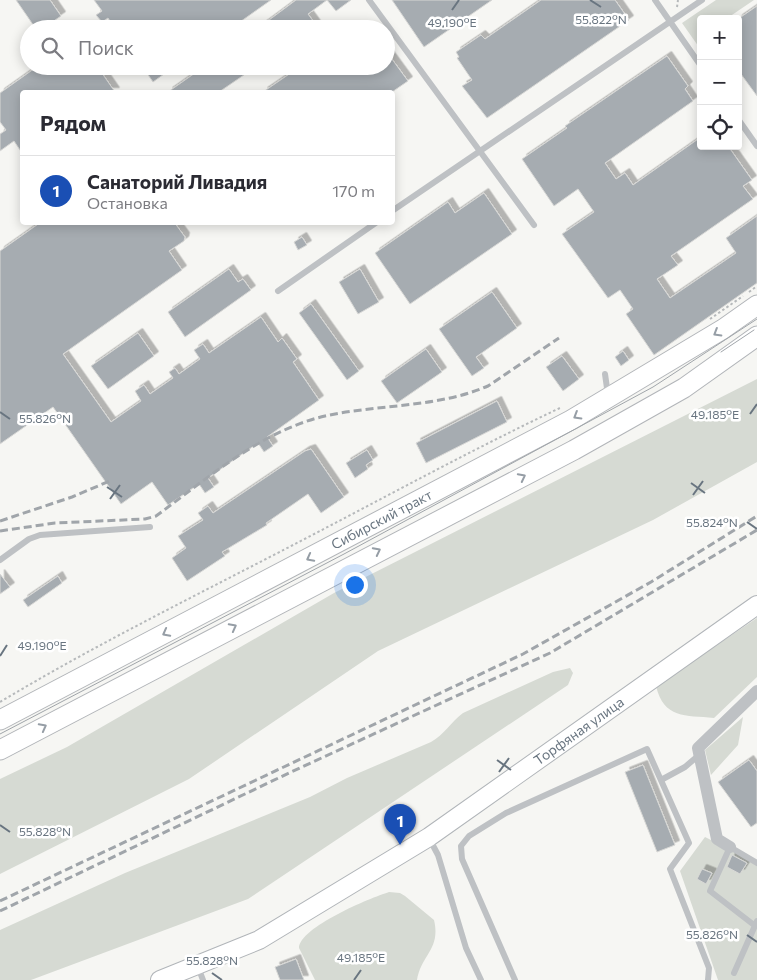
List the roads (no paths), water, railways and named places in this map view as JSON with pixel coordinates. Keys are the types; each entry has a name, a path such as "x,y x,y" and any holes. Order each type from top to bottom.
{"main road":[{"name":"Сибирский тракт","path":"0,720 571,420 723,329 757,305"},
{"name":"Сибирский тракт","path":"0,750 574,450 684,388 757,336"}],"street":[{"name":"Торфяная улица","path":"160,980 200,973 259,940 429,837 757,605"},
{"path":"730,846 717,839 698,748 757,691"}],"lane":[{"path":"369,0 384,20"},
{"path":"655,0 697,60"},
{"path":"395,209 702,0"},
{"path":"395,35 534,225"},
{"path":"742,125 757,146"},
{"path":"278,291 373,225"},
{"path":"605,374 609,397"},
{"path":"0,560 29,539 40,535 150,527"},
{"path":"515,980 462,859 461,846 469,836 506,813 647,748 689,843 670,870 709,968 708,980"},
{"path":"661,780 686,767 699,755"},
{"path":"429,837 438,855 466,948 481,980"},
{"path":"734,973 755,923 710,891 730,846 757,863"}],"tram line":[{"path":"0,734 344,554 653,387 757,319"},
{"path":"721,352 754,330"}],"railway":[{"path":"0,531 55,523 145,519 156,516 236,457 257,444 301,423 345,412 428,402 469,393 488,386 559,338"},
{"path":"0,521 72,497 112,480"},
{"path":"0,901 523,654 651,582 757,516"},
{"path":"0,911 291,772 550,653 757,530"}],"place":[{"name":"Санаторий Ливадия","path":"400,845"}]}
